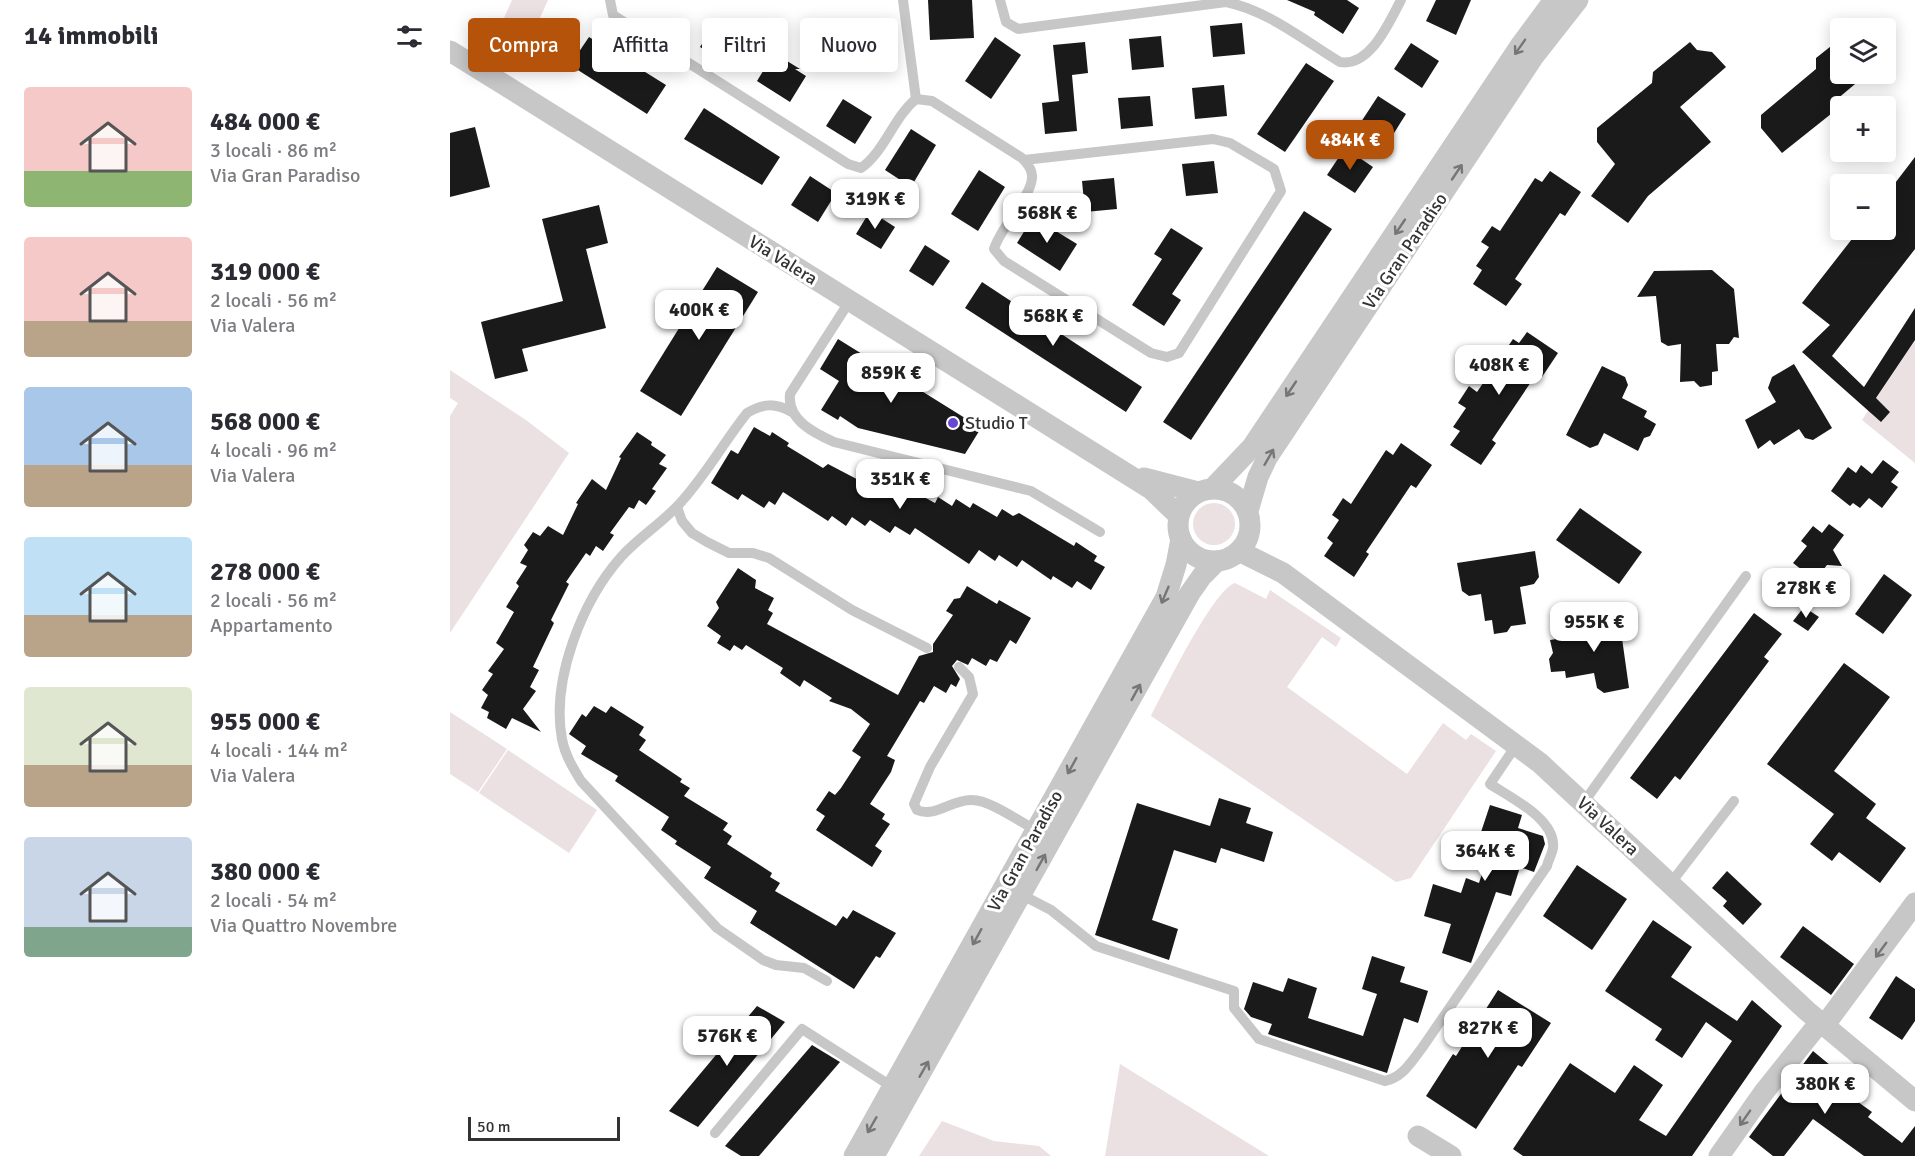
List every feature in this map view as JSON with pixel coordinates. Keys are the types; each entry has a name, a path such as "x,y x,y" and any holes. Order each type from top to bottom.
{"street":[{"name":"Via Gran Paradiso","path":"1206,490 1252,447 1520,46 1554,0"},
{"name":"Via Gran Paradiso","path":"1248,511 1255,484 1267,458 1534,56 1578,0"},
{"name":"Via Valera","path":"450,51 1156,493 1178,515"},
{"name":"Via Valera","path":"1115,469 1206,490"},
{"path":"1206,490 1230,492 1244,503 1248,511 1244,543 1217,561 1195,556 1180,539 1178,515 1182,506 1206,490"},
{"name":"Via Gran Paradiso","path":"854,1156 1166,597 1176,565 1180,539"},
{"name":"Via Valera","path":"1244,543 1517,744 1584,802 1822,1024 1915,1101"},
{"name":"Via Gran Paradiso","path":"874,1156 1023,895 1190,593 1217,561"},
{"path":"1719,1156 1764,1092 1822,1024 1915,903"},
{"path":"1418,1136 1451,1156"}],"lane":[{"path":"610,0 613,15 848,164 861,168 871,161 903,110 916,99 932,101 1024,160 1032,177 1030,187 998,237 994,249 1004,261 1151,353 1167,357 1179,352 1281,191 1274,169 1230,143 1213,139 1024,160"},
{"path":"903,0 916,99"},
{"path":"1000,0 1006,22 1018,29 1226,2 1257,12 1340,62 1352,64 1361,59 1388,26 1401,0"},
{"path":"849,302 790,394 789,403 792,412 800,422 815,434 834,442 1031,491 1100,532"},
{"path":"792,412 770,404 758,406 747,413 703,477 677,507 649,529 619,559 590,606 565,667 560,698 562,740 568,758 581,781 717,928 764,960 776,965 804,968 826,981"},
{"path":"677,507 682,521 692,533 707,542 729,553 753,554 770,558 852,610 927,648"},
{"path":"1584,802 1746,576"},
{"path":"958,667 969,677 973,693 930,766 914,804 917,810 924,813 966,800 977,801 1036,830"},
{"path":"1023,895 1051,910 1096,946 1234,991 1234,1008 1259,1039 1384,1081 1394,1079 1406,1070 1422,1048 1546,866 1553,848 1550,831 1540,819 1490,784 1517,744"},
{"path":"1670,884 1734,801"},
{"path":"714,1133 802,1029 894,1088"}],"shaded area":[{"path":"512,0 548,0 540,18 504,18"},
{"path":"1915,340 1915,463 1862,420"},
{"path":"450,370 526,420 569,453 450,633 450,416 458,403 450,398"},
{"path":"1214,503 1229,509 1235,524 1229,539 1214,545 1199,539 1193,524 1199,509"},
{"path":"1235,583 1266,599 1270,590 1341,638 1336,647 1322,637 1287,687 1407,774 1443,723 1466,740 1471,734 1496,751 1411,878 1396,882 1151,716 1202,621 1226,589"},
{"path":"450,712 507,749 478,792 450,774"},
{"path":"508,750 597,810 569,853 479,793"},
{"path":"1120,1064 1269,1156 1105,1156"},
{"path":"942,1121 994,1141 1039,1146 1051,1156 919,1156"}],"building":[{"path":"928,0 972,0 974,38 930,40"},
{"path":"1287,0 1347,0 1359,8 1343,34 1314,15 1315,12"},
{"path":"1436,0 1471,0 1456,35 1426,21"},
{"path":"1242,23 1245,54 1213,57 1210,26"},
{"path":"1161,36 1164,67 1132,70 1129,39"},
{"path":"589,37 592,39 592,72 645,72 666,85 647,114 580,71 580,50"},
{"path":"995,37 1021,55 991,99 965,81"},
{"path":"1085,42 1088,73 1072,75 1077,131 1045,134 1042,103 1059,101 1053,45"},
{"path":"1690,42 1697,50 1712,52 1726,67 1680,107 1711,142 1648,196 1628,223 1591,196 1615,164 1597,142 1597,128 1652,83 1653,72"},
{"path":"1411,43 1439,61 1422,88 1394,69"},
{"path":"1830,47 1830,84 1855,84 1841,96 1830,96 1830,115 1782,153 1761,128 1761,115 1816,69 1816,58"},
{"path":"788,62 806,76 790,102 757,81 762,72 788,72"},
{"path":"1306,63 1334,81 1285,152 1257,134"},
{"path":"1224,85 1227,116 1195,119 1192,88"},
{"path":"1150,96 1153,126 1121,129 1118,98"},
{"path":"1378,96 1406,114 1389,141 1361,122"},
{"path":"843,99 872,117 855,144 826,126"},
{"path":"704,108 780,157 762,185 684,139"},
{"path":"475,127 490,187 450,197 450,133"},
{"path":"911,129 936,145 911,187 885,170"},
{"path":"1345,148 1373,167 1355,193 1327,175"},
{"path":"1915,157 1915,249 1832,356 1864,387 1915,308 1915,340 1876,398 1890,412 1881,422 1802,352 1830,325 1802,303 1851,240 1896,240 1896,182"},
{"path":"1214,161 1218,193 1186,196 1182,164"},
{"path":"979,170 1005,187 978,231 951,214"},
{"path":"1550,171 1581,192 1565,216 1560,213 1515,279 1522,284 1506,306 1473,284 1482,270 1476,266 1489,247 1481,242 1492,226 1500,231 1535,178 1542,182"},
{"path":"810,176 836,193 818,222 791,205"},
{"path":"1114,178 1117,209 1085,212 1082,181"},
{"path":"599,205 608,243 586,249 606,328 522,349 528,371 495,379 481,322 563,301 542,219"},
{"path":"870,211 895,227 881,249 856,234"},
{"path":"1304,211 1332,229 1191,440 1163,422"},
{"path":"1033,217 1077,244 1060,271 1017,243"},
{"path":"1171,228 1203,248 1172,294 1181,300 1164,326 1132,305 1162,259 1154,254"},
{"path":"925,245 950,261 933,286 909,271"},
{"path":"717,267 758,292 681,416 640,391"},
{"path":"1712,270 1734,289 1739,338 1734,337 1729,344 1716,344 1718,371 1712,372 1712,385 1700,387 1694,381 1680,382 1681,344 1668,346 1661,342 1656,296 1637,297 1654,271"},
{"path":"982,282 1142,387 1126,412 965,308"},
{"path":"1527,332 1558,353 1542,377 1537,373 1492,440 1496,443 1481,465 1450,445 1460,431 1453,427 1466,408 1458,403 1469,386 1477,392 1513,339 1519,343"},
{"path":"838,339 981,428 965,454 858,428 840,416 838,420 821,410 839,381 820,369"},
{"path":"1794,364 1832,428 1813,440 1805,438 1799,429 1774,445 1770,440 1758,449 1745,420 1776,402 1768,388 1772,377"},
{"path":"1602,366 1625,377 1628,385 1622,398 1647,411 1644,417 1656,424 1650,436 1644,438 1638,451 1604,433 1598,445 1590,448 1566,435"},
{"path":"754,427 770,436 772,432 789,443 787,446 823,468 828,464 870,486 874,479 908,494 911,490 935,503 938,497 952,506 956,499 970,508 973,503 997,517 1002,509 1013,516 1019,513 1074,546 1076,542 1097,556 1094,561 1105,567 1091,590 1077,581 1072,588 1053,576 1051,580 1022,560 1017,567 999,555 995,561 979,550 969,564 915,528 910,535 895,526 890,533 870,520 865,526 852,517 846,526 832,516 828,521 783,492 775,505 769,501 764,508 742,494 738,500 711,483 731,450 738,454"},
{"path":"637,432 666,455 659,464 667,468 652,489 656,491 646,505 639,500 634,509 629,507 610,533 614,535 603,551 596,546 590,556 586,553 566,582 569,584 551,620 554,623 533,667 539,670 530,687 536,691 523,709 541,732 512,718 506,729 487,718 489,712 481,708 488,695 482,690 493,674 488,671 504,649 496,643 514,612 506,607 519,586 516,583 527,566 520,563 528,550 524,545 533,532 540,536 548,526 563,535 578,504 576,503 592,479 606,490 621,458 619,457"},
{"path":"1401,443 1432,465 1416,488 1411,485 1366,552 1369,554 1354,577 1324,556 1333,543 1327,538 1339,520 1332,515 1343,498 1351,504 1386,450 1393,455"},
{"path":"1883,460 1899,472 1891,482 1898,487 1882,508 1869,498 1860,508 1853,503 1850,506 1831,491 1848,467 1856,473 1861,465 1872,474"},
{"path":"1580,508 1642,552 1619,584 1556,540"},
{"path":"1829,524 1844,535 1833,550 1842,566 1827,565 1815,580 1793,563 1807,546 1801,541 1813,526 1822,533"},
{"path":"1535,551 1539,577 1534,584 1520,587 1526,624 1511,626 1507,632 1494,634 1492,620 1485,621 1481,594 1469,596 1462,591 1457,563"},
{"path":"738,568 756,580 755,588 774,598 768,610 773,613 767,624 898,695 919,656 933,652 933,644 953,615 946,611 954,599 960,598 967,586 997,604 999,600 1031,618 1016,644 1010,640 997,662 990,659 986,666 972,658 968,665 957,660 952,666 960,679 956,687 951,684 946,693 934,686 924,703 920,701 887,756 895,760 891,772 870,804 885,814 882,819 890,824 875,846 882,851 872,867 816,830 825,816 816,810 829,791 835,795 841,788 861,757 852,751 870,724 851,709 829,701 832,698 804,680 800,687 780,673 783,668 746,645 742,650 734,645 730,651 717,643 721,636 707,626 719,608 716,602"},
{"path":"1884,574 1912,595 1883,634 1855,614"},
{"path":"1804,607 1819,617 1808,631 1793,621"},
{"path":"1618,610 1629,688 1604,693 1597,688 1594,673 1566,678 1565,671 1551,672 1549,659 1553,653 1550,640 1589,634 1587,621 1591,614"},
{"path":"1754,613 1782,634 1764,657 1769,661 1680,780 1675,776 1657,799 1630,778"},
{"path":"1844,663 1890,697 1834,771 1876,804 1866,818 1906,848 1880,883 1839,852 1832,861 1810,844 1834,814 1767,764"},
{"path":"594,706 606,713 611,706 644,727 639,735 646,740 639,750 682,779 680,782 690,788 684,796 728,823 723,830 732,836 727,844 772,873 770,877 780,883 775,891 836,926 843,916 847,919 853,910 896,933 880,958 876,956 854,989 750,923 757,911 704,878 711,867 675,844 677,841 661,830 669,817 615,781 618,776 581,754 586,746 569,734 582,714 586,717"},
{"path":"1219,798 1251,808 1246,823 1273,832 1264,862 1221,848 1216,863 1174,850 1152,920 1178,929 1169,960 1095,935 1137,803 1210,826"},
{"path":"1490,805 1522,815 1518,828 1543,836 1545,844 1534,872 1520,867 1511,896 1496,892 1471,963 1442,953 1451,924 1424,916 1433,884 1461,893 1466,878 1479,883 1492,842 1479,838"},
{"path":"1577,865 1627,899 1592,950 1543,916"},
{"path":"1727,871 1762,904 1743,925 1723,906 1727,901 1712,888"},
{"path":"1653,920 1692,947 1671,977 1737,1021 1752,1000 1782,1026 1692,1156 1523,1156 1513,1149 1570,1063 1615,1093 1634,1065 1663,1085 1639,1120 1666,1136 1732,1041 1706,1022 1682,1058 1655,1040 1662,1029 1605,991"},
{"path":"1803,926 1854,964 1831,995 1780,957"},
{"path":"1372,956 1405,967 1400,982 1428,991 1418,1023 1404,1018 1387,1073 1268,1034 1272,1024 1251,1017 1244,1009 1253,982 1283,992 1288,978 1317,988 1308,1018 1363,1036 1377,994 1362,989"},
{"path":"1896,976 1915,989 1915,1021 1902,1040 1869,1018"},
{"path":"1498,990 1551,1023 1522,1067 1518,1065 1476,1129 1426,1096 1453,1054 1456,1056"},
{"path":"757,1006 785,1022 698,1127 669,1111"},
{"path":"812,1045 840,1062 759,1156 741,1156 725,1146"},
{"path":"1813,1051 1848,1080 1840,1089 1872,1112 1868,1117 1902,1143 1915,1126 1915,1156 1864,1156 1813,1119 1784,1156 1773,1156 1749,1137"}],"place":[{"name":"Studio T","path":"953,423"}]}
